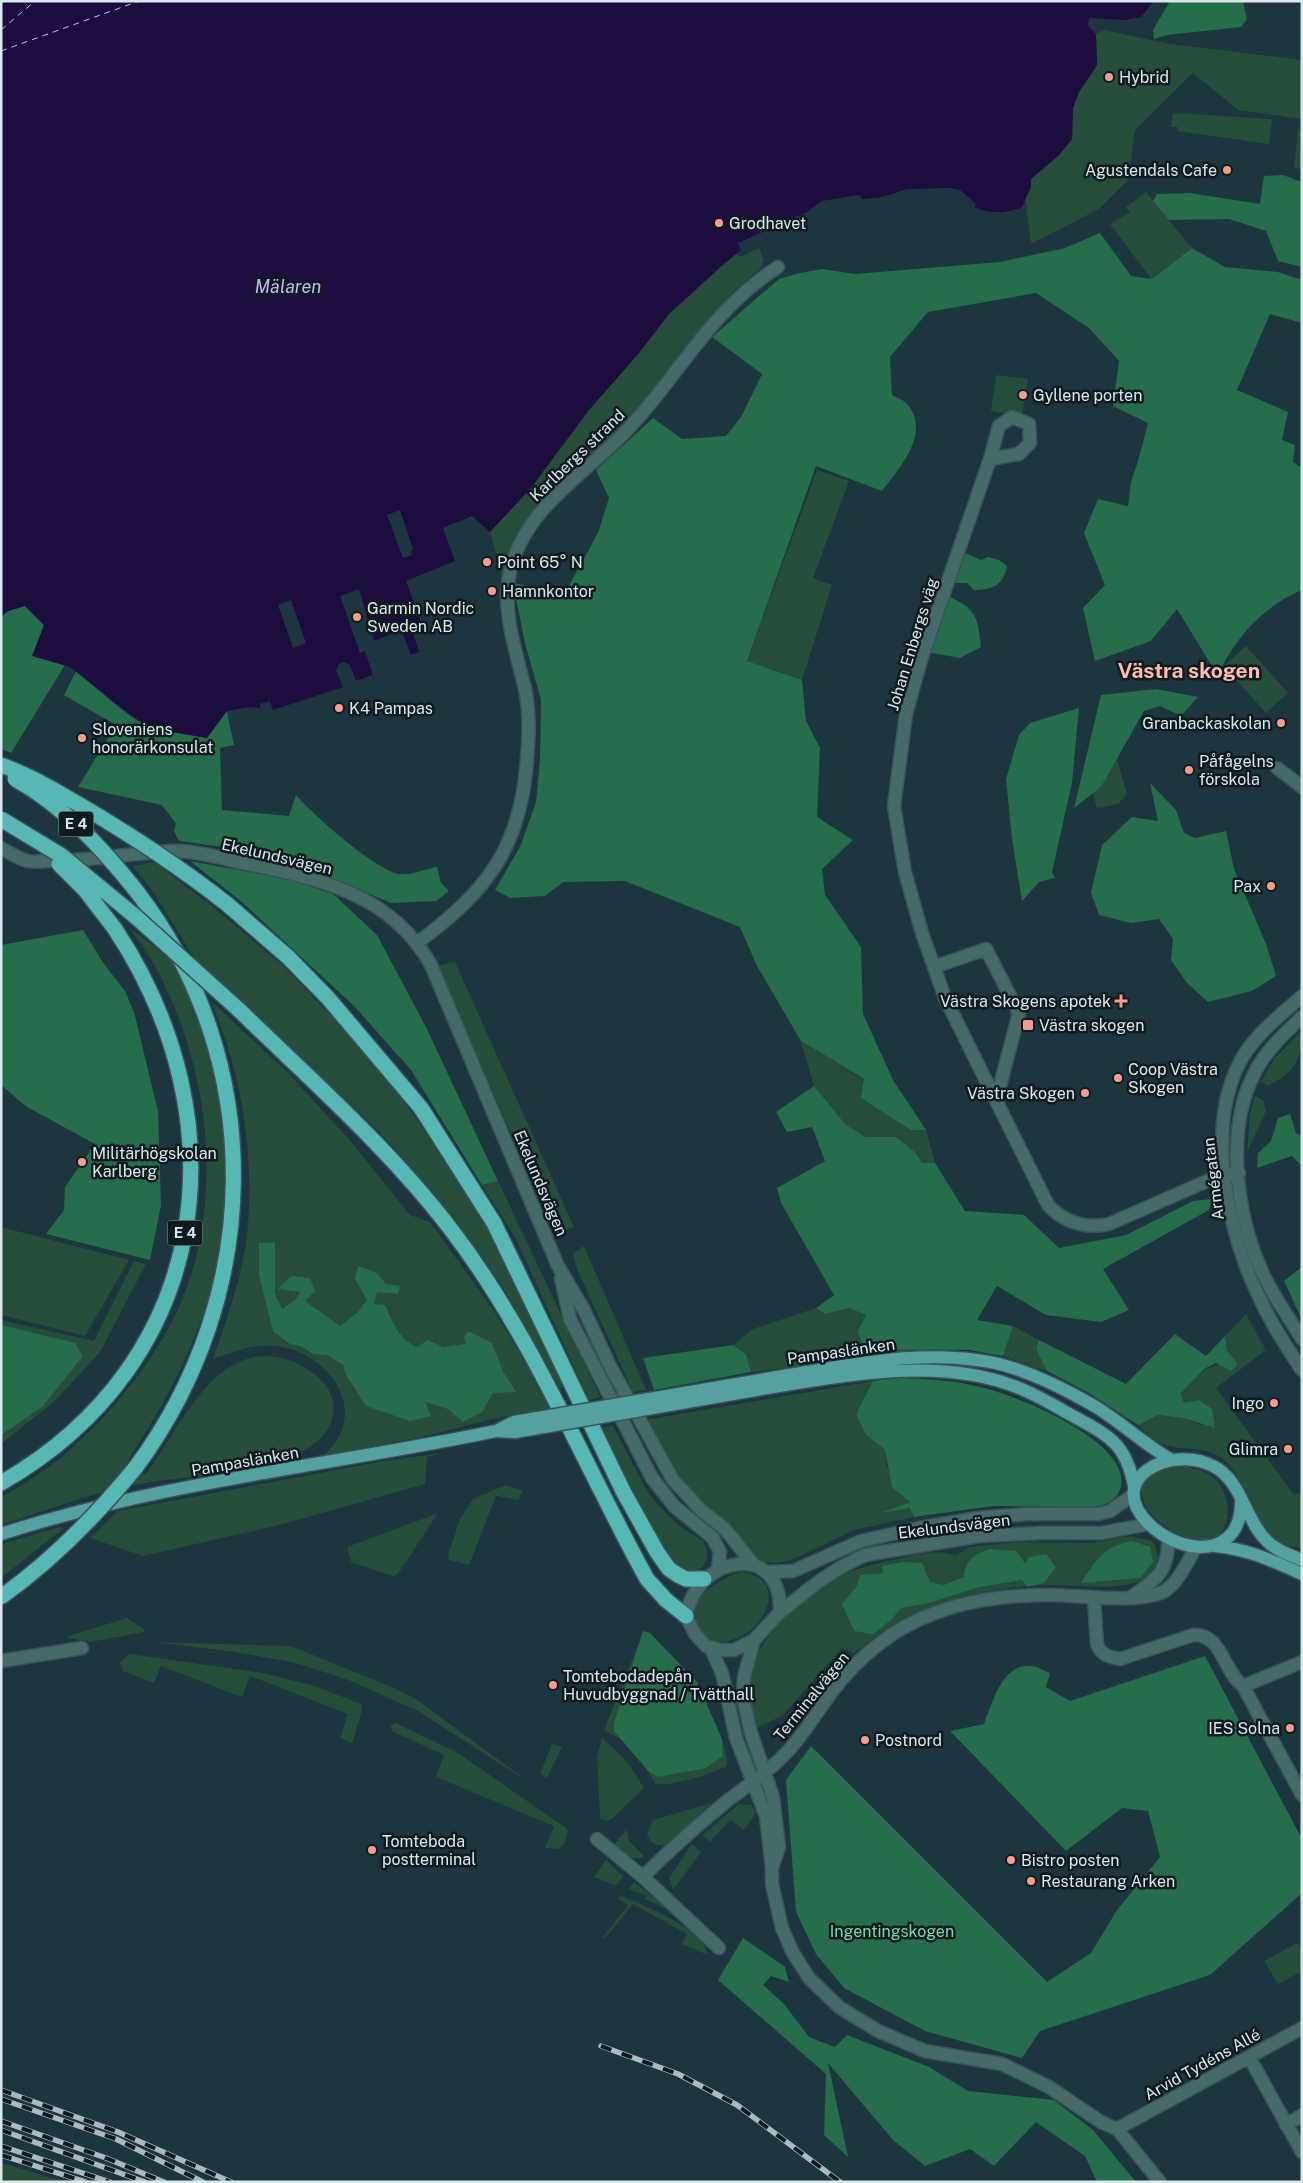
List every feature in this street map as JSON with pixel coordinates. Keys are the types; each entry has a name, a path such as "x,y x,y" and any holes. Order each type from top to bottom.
{"highway":[{"path":"1,765 27,774 183,869 288,957 328,998 421,1108 494,1223 623,1492 657,1552 670,1569 678,1575 686,1579 704,1580"},
{"name":"E 4","path":"1,771 27,785 83,829 138,892 174,945 194,987 216,1045 231,1117 234,1190 226,1262 209,1330 183,1393 136,1467 85,1527 36,1571 1,1597"},
{"path":"1,820 62,856 136,917 238,1009 370,1138 417,1188 453,1232 519,1332 646,1579 666,1600 686,1616"},
{"name":"E 4","path":"1,820 56,862 85,890 115,929 139,969 160,1012 175,1054 185,1098 191,1162 187,1220 183,1243 172,1281 158,1316 136,1358 102,1403 70,1435 33,1464 1,1483"}],"main road":[{"name":"Pampaslänken","path":"1,1534 82,1511 181,1489 496,1431 514,1422 784,1381 912,1358 950,1358 995,1363 1032,1376 1114,1418 1147,1445 1170,1459"},
{"name":"Pampaslänken","path":"784,1381 879,1371 957,1373 989,1378 1018,1388 1090,1425 1114,1441 1124,1451 1129,1462 1134,1491"},
{"name":"Ekelundsvägen","path":"1134,1491 1148,1469 1155,1464 1170,1459 1199,1460 1226,1476 1241,1499 1252,1522 1269,1543 1284,1553 1302,1560"},
{"path":"1134,1491 1141,1516 1149,1524 1182,1544 1196,1547 1222,1542 1236,1530 1240,1521 1241,1499"},
{"path":"1213,1545 1237,1548 1259,1554 1302,1574"}],"street":[{"name":"Karlbergs strand","path":"417,943 449,918 482,886 498,864 519,819 525,786 529,726 528,704 517,659 507,594 516,549 542,509 629,428 656,397 698,340 729,305 760,279 778,268"},
{"name":"Johan Enbergs väg","path":"990,459 921,660 906,714 894,806 905,872 934,967 945,998 1048,1205 1065,1220 1090,1226 1109,1224 1226,1174 1239,1172"},
{"path":"1277,768 1302,787"},
{"name":"Ekelundsvägen","path":"1,848 26,861 87,861 173,851 309,876 345,890 373,904 397,922 417,943 431,965 558,1266 584,1310 614,1372 673,1480 702,1511 725,1529 754,1564"},
{"path":"934,967 986,949 1019,1013 996,1101"},
{"name":"Armégatan","path":"1302,996 1257,1039 1240,1062 1225,1111 1222,1141 1228,1199 1243,1257 1261,1301 1302,1370"},
{"name":"Armégatan","path":"1302,1017 1279,1039 1259,1064 1247,1088 1239,1115 1237,1145 1239,1192 1253,1249 1272,1291 1302,1339"},
{"name":"Ekelundsvägen","path":"558,1266 570,1318 633,1442 662,1493 674,1506 713,1538 720,1552 718,1569"},
{"name":"Ekelundsvägen","path":"766,1572 793,1571 861,1541 919,1528 977,1518 1027,1514 1098,1514 1110,1511 1134,1491"},
{"name":"Ekelundsvägen","path":"780,1612 818,1582 841,1567 865,1555 978,1536 1040,1532 1101,1533 1149,1524"},
{"path":"1131,1597 1157,1578 1164,1570 1168,1554 1168,1537"},
{"name":"Terminalvägen","path":"644,1878 693,1831 765,1773 793,1745 843,1677 859,1660 914,1622 956,1607 1006,1598 1050,1595 1094,1598 1151,1596 1165,1590 1178,1578 1196,1547"},
{"path":"712,1649 734,1650 754,1640 780,1612 780,1597 766,1572 754,1564 736,1564 718,1569 704,1580 691,1599 686,1616 695,1634 712,1649 722,1673 736,1738 766,1816 772,1884 782,1928 809,1978 839,2007 878,2031 925,2051 1002,2064 1049,2087 1101,2122 1117,2129 1160,2182"},
{"path":"1094,1598 1097,1644 1100,1650 1109,1657 1120,1659 1193,1635 1203,1634 1212,1638 1235,1680 1243,1686 1302,1795"},
{"path":"754,1640 744,1677 743,1698 751,1734 773,1797 777,1819 779,1847 772,1868"},
{"path":"1,1661 82,1648"},
{"path":"1243,1686 1302,1662"},
{"path":"597,1839 644,1878 719,1948"},
{"name":"Arvid Tydéns Allé","path":"1117,2129 1302,2028"},
{"path":"1249,2057 1302,2152"},
{"path":"1286,2124 1302,2115"}],"green space":[{"path":"1170,1 1243,1 1247,19 1241,27 1167,35 1154,39 1153,30"},
{"path":"1104,30 1170,44 1302,60 1302,119 1238,110 1193,73 1135,130 1128,180 1099,209 1031,244 1025,197 1031,179 1059,155 1072,139 1073,108 1079,92 1097,65 1096,34"},
{"path":"1173,113 1272,119 1269,144 1177,131 1178,127 1171,127"},
{"path":"1298,129 1302,130 1302,169 1294,168"},
{"path":"1283,175 1302,182 1302,267 1278,261 1266,231 1229,219 1169,220 1153,201 1157,194 1190,193 1260,204 1264,176"},
{"path":"1146,192 1192,248 1152,280 1110,224 1130,212 1126,207"},
{"path":"1100,233 1131,276 1152,279 1192,248 1225,267 1278,272 1302,280 1302,323 1270,314 1237,390 1288,412 1282,440 1295,445 1293,462 1302,468 1302,590 1288,596 1263,614 1241,636 1224,662 1218,676 1177,609 1151,641 1095,661 1083,608 1105,585 1084,533 1098,499 1128,506 1131,482 1148,423 1113,406 1119,361 1089,328 1036,293 928,312 890,357 892,395 907,403 914,416 916,427 910,450 904,462 882,491 816,466 747,661 802,680 806,721 820,748 817,817 853,840 822,869 825,895 861,947 863,1014 893,1080 926,1130 911,1130 861,1098 864,1079 801,1041 757,966 740,927 625,881 563,882 545,896 510,898 495,890 520,847 536,802 540,760 541,700 525,643 513,583 565,593 598,533 609,498 596,470 653,418 682,439 726,436 741,417 762,374 712,337 779,279 822,269 855,274 1000,262 1065,248"},
{"path":"759,248 764,260 760,269 734,291 706,322 676,364 630,421 534,509 510,549 502,575 490,532 530,489 589,410 639,353 669,314 736,254 740,257"},
{"path":"996,375 1028,379 1022,416 991,411"},
{"path":"817,470 849,481 813,578 832,585 802,680 747,661"},
{"path":"965,553 981,560 988,557 999,560 1007,566 1003,578 996,585 980,590 974,590 967,583 953,583"},
{"path":"948,596 965,605 970,610 979,628 981,647 960,658 926,652"},
{"path":"25,606 44,625 52,661 65,665 11,753 1,749 1,617 8,611"},
{"path":"1246,646 1288,693 1266,713 1224,666"},
{"path":"76,671 121,709 147,726 160,730 172,731 185,728 227,712 234,745 220,748 222,810 289,816 296,795 330,828 373,861 398,874 437,867 441,883 449,891 436,901 391,903 319,873 244,850 179,841 174,831 176,824 162,805 78,787 116,725 64,695"},
{"path":"1156,689 1198,697 1181,716 1160,706 1144,711 1101,787 1074,808 1101,695"},
{"path":"1079,708 1072,783 1052,872 1055,878 1039,882 1022,901 1012,839 1006,779 1019,735 1030,723"},
{"path":"1117,760 1127,794 1118,804 1097,808 1094,800 1094,786"},
{"path":"1150,783 1176,810 1184,833 1195,838 1226,831 1234,869 1266,944 1276,976 1252,991 1208,1002 1187,983 1171,960 1173,939 1159,919 1131,923 1099,915 1091,893 1102,845 1132,817 1158,821"},
{"path":"190,861 287,879 333,894 377,935 426,1027 498,1181 482,1185 411,1070 354,1006 243,903"},
{"path":"154,862 212,906 282,965 344,1029 401,1097 473,1201 529,1310 563,1387 560,1389 506,1292 457,1222 379,1131 194,958 154,893 133,866"},
{"path":"129,927 168,958 178,968 182,976 204,1036 212,1065 222,1120 226,1173 224,1223 215,1272 201,1319 182,1366 157,1413 128,1460 145,1475 184,1416 215,1378 233,1365 254,1357 284,1358 313,1373 330,1392 334,1410 333,1416 329,1427 316,1443 295,1454 270,1463 242,1470 121,1487 1,1525 1,1497 34,1478 64,1455 117,1402 137,1376 173,1320 186,1290 197,1251 204,1211 207,1170 205,1129 199,1089 189,1049 176,1011 156,968"},
{"path":"83,930 104,964 125,991 134,1012 158,1111 161,1205 150,1260 46,1234 64,1210 65,1187 95,1144 27,1107 1,1085 1,945"},
{"path":"455,962 574,1227 556,1234 437,966"},
{"path":"211,1001 288,1073 348,1138 410,1215 430,1222 494,1311 553,1408 492,1419 422,1437 323,1456 337,1440 344,1422 344,1405 339,1388 328,1373 314,1360 296,1351 269,1345 252,1347 213,1359 224,1329 245,1251 249,1205 249,1175 244,1116 238,1086 222,1029"},
{"path":"1302,1030 1299,1057 1291,1070 1278,1081 1268,1086 1261,1082 1274,1059"},
{"path":"801,1041 864,1080 911,1130 926,1130 935,1163 922,1163 917,1154 896,1137 866,1137 846,1125 814,1086"},
{"path":"814,1086 846,1125 866,1137 896,1137 917,1154 922,1163 935,1163 965,1211 1024,1215 1059,1248 1126,1235 1193,1201 1211,1199 1209,1210 1103,1269 1129,1310 1101,1322 1046,1315 997,1286 977,1320 1013,1326 1003,1356 970,1350 864,1349 858,1331 866,1315 849,1308 825,1314 816,1308 834,1295 781,1203 777,1188 825,1161 812,1127 787,1132 776,1112"},
{"path":"1255,1096 1263,1100 1266,1111 1247,1153 1250,1113"},
{"path":"1290,1114 1296,1133 1302,1136 1302,1166 1292,1156 1257,1168 1258,1153 1271,1141 1278,1118"},
{"path":"498,1181 600,1397 589,1400 515,1237 482,1185"},
{"path":"1,1227 129,1260 85,1336 1,1315"},
{"path":"275,1242 275,1294 282,1309 295,1300 301,1292 278,1289 291,1276 310,1278 315,1291 305,1301 340,1326 358,1312 367,1300 355,1279 358,1266 377,1273 386,1284 400,1286 398,1294 377,1292 374,1304 385,1305 397,1329 410,1343 417,1347 428,1340 443,1347 466,1344 464,1337 468,1331 492,1343 503,1371 516,1392 493,1393 482,1412 463,1422 448,1409 425,1402 431,1416 410,1421 366,1406 346,1375 343,1365 327,1355 313,1354 301,1346 290,1344 273,1331 259,1275 259,1243"},
{"path":"584,1246 646,1390 633,1392 577,1269 573,1254"},
{"path":"134,1261 146,1264 100,1352 56,1400 1,1444 1,1320 94,1341"},
{"path":"1302,1267 1302,1320 1284,1281"},
{"path":"816,1308 825,1314 849,1308 866,1315 864,1349 936,1349 751,1372 746,1354 733,1345 753,1329"},
{"path":"1246,1314 1266,1350 1216,1388 1294,1495 1302,1492 1302,1548 1286,1545 1273,1538 1264,1528 1238,1478 1230,1466 1222,1459 1214,1454 1198,1449 1171,1447 1162,1444 1152,1438 1138,1425 1158,1415 1183,1418 1205,1426 1183,1404 1181,1393 1199,1374 1210,1367 1237,1364 1227,1351 1225,1336"},
{"path":"1,1325 75,1343 83,1356 42,1407 1,1435"},
{"path":"1013,1326 1039,1340 1036,1349 1047,1371 1003,1356"},
{"path":"1175,1334 1206,1356 1225,1336 1227,1351 1238,1364 1231,1371 1216,1363 1204,1369 1181,1393 1183,1403 1199,1400 1212,1409 1215,1428 1183,1418 1158,1415 1138,1425 1089,1393 1047,1371 1036,1349 1039,1340 1126,1384"},
{"path":"733,1345 746,1354 751,1372 654,1390 643,1358"},
{"path":"900,1378 950,1381 996,1391 1067,1422 1090,1437 1108,1453 1119,1469 1121,1486 1117,1495 1111,1501 1093,1507 993,1506 914,1517 910,1508 881,1513 910,1502 892,1487 885,1450 866,1435 856,1414 873,1381"},
{"path":"873,1381 856,1414 866,1435 885,1450 887,1467 910,1503 885,1512 911,1508 914,1517 854,1530 794,1559 777,1563 765,1562 756,1558 726,1521 691,1493 674,1474 645,1420"},
{"path":"613,1426 647,1491 678,1525 703,1541 707,1550 707,1559 703,1567 693,1573 684,1572 664,1555 598,1428"},
{"path":"443,1453 427,1457 425,1484 283,1524 143,1556 90,1538 118,1511 389,1460"},
{"path":"1176,1466 1192,1468 1206,1473 1215,1479 1226,1497 1228,1508 1224,1528 1218,1536 1210,1541 1198,1541 1176,1533 1149,1512 1146,1507 1142,1496 1142,1483 1151,1473"},
{"path":"506,1485 523,1491 518,1500 496,1496 469,1565 449,1560 448,1555 460,1519 473,1499"},
{"path":"438,1513 398,1574 393,1576 351,1562 347,1547"},
{"path":"59,1527 64,1528 1,1578 1,1544"},
{"path":"1130,1536 1152,1541 1155,1546 1158,1558 1157,1564 1152,1574 1147,1578 1130,1584 1108,1587 1051,1585 1011,1588 971,1595 933,1606 891,1626 854,1653 842,1648 782,1716 756,1728 747,1687 750,1671 757,1655 766,1640 792,1610 821,1586 835,1578 865,1567 919,1554 934,1552 956,1556 969,1547 1021,1542 1091,1543"},
{"path":"1132,1541 1150,1547 1153,1562 1140,1578 1081,1583 1101,1555 1114,1547"},
{"path":"990,1549 1016,1551 1025,1563 1029,1557 1046,1554 1056,1567 1044,1583 1027,1587 1022,1580 979,1587 929,1603 901,1608 891,1620 873,1634 854,1631 842,1604 857,1586 860,1575 883,1573 882,1566 903,1562 922,1563 930,1582 944,1585 964,1577 966,1566 969,1562 980,1553"},
{"path":"740,1572 756,1576 766,1585 769,1596 767,1608 760,1620 750,1631 736,1639 717,1642 707,1638 696,1621 695,1611 698,1602 711,1587"},
{"path":"127,1618 144,1629 144,1632 91,1642 65,1637"},
{"path":"643,1631 650,1633 697,1682 722,1739 723,1756 706,1768 658,1777 648,1771 614,1731 614,1723"},
{"path":"641,1638 614,1731 622,1740 604,1730"},
{"path":"154,1642 291,1646 394,1688 416,1699 530,1783 418,1711 346,1679 292,1662 234,1652"},
{"path":"129,1654 263,1673 315,1686 361,1704 362,1711 352,1743 340,1738 348,1714 250,1676 242,1697 161,1666 154,1683 123,1671 120,1662"},
{"name":"Ingentingskogen","path":"1205,1656 1302,1839 1302,1893 1210,1975 1040,2031 1022,2058 925,2031 844,1988 816,1954 796,1912 786,1780 811,1746 1047,1982 1091,1953 1117,1910 1160,1857 1148,1811 1122,1808 1066,1851 950,1731 984,1724 995,1696 1005,1678 1021,1667 1033,1666 1050,1673 1046,1687 1070,1701"},
{"path":"396,1723 458,1753 566,1828 568,1832 563,1846 558,1849 545,1848 554,1826 436,1777 444,1755 392,1731 390,1726"},
{"path":"602,1738 626,1760 644,1788 612,1819 607,1821 600,1818 597,1757"},
{"path":"722,1739 727,1765 692,1779 670,1784 655,1784 648,1771 658,1777 723,1756"},
{"path":"552,1744 562,1747 547,1778 540,1774"},
{"path":"712,1803 665,1845 654,1844 647,1834 653,1820"},
{"path":"739,1804 751,1805 756,1813 744,1830 730,1820 710,1842 702,1835"},
{"path":"627,1829 629,1841 644,1856 642,1858 626,1858 611,1848"},
{"path":"692,1844 701,1852 673,1890 669,1878"},
{"path":"606,1860 623,1876 616,1886 594,1877"},
{"path":"634,1882 672,1912 645,1899 647,1896 629,1889"},
{"path":"621,1896 672,1919 685,1927 704,1945 708,1955 682,1944 687,1934 633,1904 605,1938 603,1937 628,1905 618,1899"},
{"path":"743,1938 785,1967 789,1982 771,1976 763,1985 784,2004 809,2037 835,2047 847,2035 929,2067 968,2091 1054,2100 1093,2130 1136,2182 1097,2182 1085,2156 1036,2122 994,2166 970,2149 925,2166 893,2140 828,2063 848,2157 824,2135 826,2074 718,1980"},
{"path":"1297,1943 1302,1948 1302,1971 1278,1984 1264,1961"},
{"path":"1,2163 66,2182 1,2182"}],"water":[{"name":"Mälaren","path":"1,1 1154,1 1141,17 1124,20 1089,18 1088,26 1096,34 1097,65 1079,92 1073,108 1072,139 1059,155 1031,179 1031,187 1022,207 1004,212 986,211 974,207 976,204 960,190 948,188 907,189 882,197 862,199 859,195 822,201 807,212 738,243 741,250 669,314 639,353 589,410 530,489 490,532 472,516 443,528 455,561 406,581 423,628 413,632 419,652 411,655 404,636 400,631 373,641 377,656 368,660 373,675 356,681 350,665 344,662 339,664 336,670 343,687 273,710 270,701 260,704 261,708 251,707 227,711 207,738 153,729 132,716 70,667 32,656 44,625 25,606 8,611 1,617"}],"pier":[{"path":"400,510 413,549 411,550 412,555 403,558 387,515"},
{"path":"359,589 379,658 369,663 365,651 360,653 340,596"},
{"path":"291,600 306,643 293,648 278,605"}],"ferry route":[{"path":"1,30 35,1"},
{"path":"1,51 139,1"}],"railway":[{"path":"601,2046 678,2074 737,2105 840,2182"},
{"path":"1,2090 118,2132 231,2182"},
{"path":"1,2099 116,2139 203,2182"},
{"path":"1,2121 106,2158 164,2182"},
{"path":"1,2130 145,2182"},
{"path":"1,2146 110,2182"},
{"path":"1,2155 86,2182"}],"place":[{"name":"Hybrid","path":"1109,77"},
{"name":"Agustendals Cafe","path":"1227,170"},
{"name":"Grodhavet","path":"719,223"},
{"name":"Gyllene porten","path":"1023,395"},
{"name":"Point 65° N","path":"487,562"},
{"name":"Hamnkontor","path":"492,591"},
{"name":"Garmin Nordic Sweden AB","path":"357,617"},
{"name":"K4 Pampas","path":"339,708"},
{"name":"Granbackaskolan","path":"1281,723"},
{"name":"Sloveniens honorärkonsulat","path":"82,738"},
{"name":"Påfågelns förskola","path":"1189,770"},
{"name":"Pax","path":"1271,886"},
{"name":"Västra Skogens apotek","path":"1121,1001"},
{"name":"Västra skogen","path":"1028,1025"},
{"name":"Coop Västra Skogen","path":"1118,1078"},
{"name":"Västra Skogen","path":"1085,1093"},
{"name":"Militärhögskolan Karlberg","path":"82,1162"},
{"name":"Ingo","path":"1274,1403"},
{"name":"Glimra","path":"1288,1449"},
{"name":"Tomtebodadepån Huvudbyggnad / Tvätthall","path":"553,1685"},
{"name":"IES Solna","path":"1290,1728"},
{"name":"Postnord","path":"865,1740"},
{"name":"Tomteboda postterminal","path":"372,1850"},
{"name":"Bistro posten","path":"1011,1860"},
{"name":"Restaurang Arken","path":"1031,1881"}],"district":[{"name":"Västra skogen","path":"1189,671"}]}
